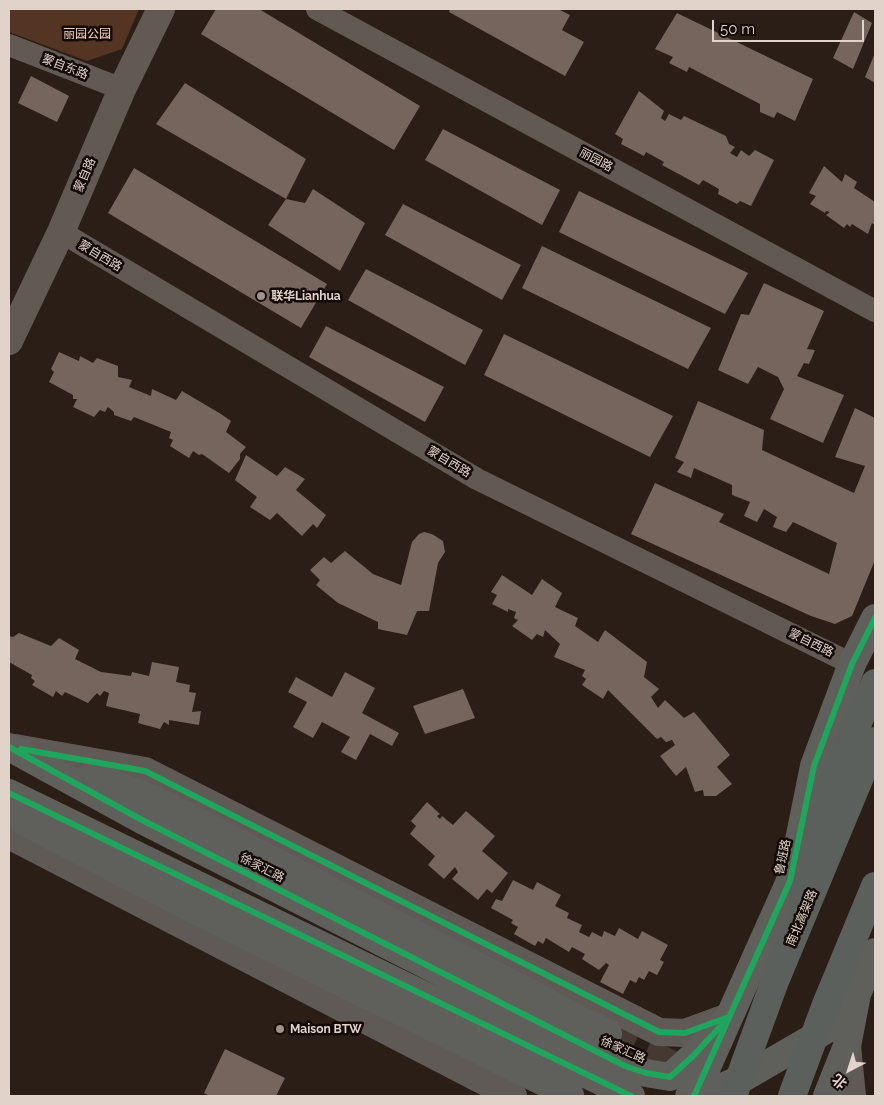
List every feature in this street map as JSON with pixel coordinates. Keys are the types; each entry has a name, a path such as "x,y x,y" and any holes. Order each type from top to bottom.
{"highway":[{"path":"790,881 870,724 875,683"},
{"name":"南北高架路","path":"733,1096 870,724"},
{"path":"792,1096 827,1002 875,886"}],"main road":[{"name":"鲁班路","path":"692,1096 790,881 814,766 852,664 875,618"},
{"name":"徐家汇路","path":"10,747 142,820 625,1066 646,1073 670,1077 693,1056 729,1017"},
{"path":"10,747 145,771 658,1032 685,1034 729,1017"},
{"path":"10,747 154,799 608,1034"},
{"path":"9,793 624,1093 647,1096"},
{"path":"9,814 193,909 570,1094"},
{"path":"9,835 513,1096"},
{"path":"827,1096 847,1046 857,994 875,952"},
{"path":"692,1096 706,1094 745,1077 826,1030 857,994"},
{"path":"847,1046 852,1096"}],"street":[{"name":"蒙自路","path":"9,341 61,232 122,89 161,9"},
{"name":"丽园路","path":"317,9 875,311"},
{"name":"蒙自东路","path":"9,45 122,89"},
{"name":"蒙自西路","path":"61,232 477,478 852,664"}],"green space":[{"name":"丽园公园","path":"9,9 139,9 122,49 87,61 9,32"}],"building":[{"path":"216,9 259,9 420,106 394,150 201,34"},
{"path":"450,9 558,9 570,15 562,30 584,42 565,76 449,12"},
{"path":"854,12 872,23 853,69 833,58"},
{"path":"677,13 813,79 795,121 777,112 774,118 760,112 760,104 689,67 687,72 669,63 673,57 655,49"},
{"path":"875,53 875,83 865,77"},
{"path":"31,76 69,96 57,122 18,103"},
{"path":"185,83 306,159 286,199 156,124"},
{"path":"639,91 664,111 661,118 665,121 669,114 681,120 684,116 726,136 729,144 735,147 730,153 737,157 741,150 749,156 755,150 774,160 751,206 740,201 737,204 718,194 719,189 703,180 699,185 662,165 664,162 646,152 644,156 621,144 623,139 615,134"},
{"path":"443,129 560,190 542,225 425,160"},
{"path":"824,166 842,182 845,174 857,182 854,188 875,202 875,225 872,223 868,234 852,224 850,227 847,224 844,228 826,215 830,212 826,211 825,213 810,204 816,196 809,193"},
{"path":"134,168 327,284 301,328 108,213"},
{"path":"313,189 365,223 340,271 268,225 286,199 305,203"},
{"path":"579,191 748,273 725,314 559,232"},
{"path":"403,204 521,265 502,300 385,235"},
{"path":"542,246 711,328 688,369 522,288"},
{"path":"366,269 483,330 465,365 348,300"},
{"path":"764,283 824,311 807,349 815,350 809,364 804,363 797,376 844,395 823,443 770,419 784,389 778,377 758,367 748,384 718,370 741,314 749,315"},
{"path":"326,326 444,387 425,422 309,357"},
{"path":"504,334 673,416 650,457 484,375"},
{"path":"59,352 79,361 80,356 93,363 97,358 118,366 118,377 132,380 129,387 151,396 152,389 176,400 182,391 221,414 231,421 226,432 246,447 240,454 240,459 229,473 202,454 199,455 193,451 189,458 170,446 173,440 169,438 171,432 134,417 131,421 114,415 114,412 108,407 105,412 100,410 94,417 73,407 77,399 73,399 73,395 49,382 54,372 51,369"},
{"path":"698,401 764,430 762,450 854,493 865,466 835,457 855,408 875,418 875,560 852,616 835,624 811,616 631,534 655,483 724,514 719,522 829,574 837,543 793,522 786,532 773,527 777,517 764,509 757,522 744,516 750,502 732,495 732,485 694,468 691,478 677,472 684,462 675,458"},
{"path":"246,455 277,476 285,467 305,479 296,490 326,515 317,528 313,524 302,536 277,513 270,520 250,507 257,497 235,480"},
{"path":"424,532 432,534 443,541 445,552 438,563 429,611 417,611 407,635 378,629 378,622 338,603 316,585 320,580 310,570 324,557 331,563 345,551 373,574 401,585 412,542 419,534"},
{"path":"502,575 532,595 542,579 562,593 555,607 578,618 575,626 598,642 605,630 647,662 644,677 659,689 651,697 658,708 665,700 684,718 694,712 730,755 717,767 732,784 716,796 704,796 703,790 695,792 686,767 676,776 660,756 675,745 672,740 666,742 661,737 657,739 608,690 603,699 582,685 586,679 582,676 585,670 554,657 560,644 545,630 543,637 537,634 532,640 512,626 518,620 514,618 516,612 508,609 508,612 492,604 497,595 491,592"},
{"path":"19,633 51,646 59,638 79,650 75,659 101,672 131,676 132,672 149,676 152,662 179,667 176,682 190,685 189,692 196,693 192,712 201,711 199,725 169,720 169,725 164,722 160,729 138,723 140,714 106,706 109,693 104,691 100,696 97,693 88,703 65,692 62,696 56,691 53,697 32,685 35,681 31,678 32,675 9,662 9,636 13,637"},
{"path":"345,672 375,688 362,713 399,733 392,746 370,734 356,760 341,752 350,737 322,722 313,738 293,727 307,702 288,692 296,677 332,697"},
{"path":"463,689 475,718 425,734 413,706"},
{"path":"427,802 440,814 437,816 440,819 442,816 453,825 466,811 495,836 482,851 508,873 492,893 487,889 478,900 452,879 458,872 455,867 444,879 428,865 435,856 410,834 416,826 411,821"},
{"path":"513,880 533,890 537,882 561,895 555,906 569,913 567,918 582,925 579,932 589,937 592,932 602,937 604,931 615,936 619,928 638,939 642,931 668,945 660,960 664,962 657,975 649,971 644,980 639,977 636,983 630,980 623,994 600,982 609,965 606,963 599,970 582,959 585,954 572,947 569,952 546,938 543,944 538,941 535,946 514,934 518,927 511,923 513,920 491,908 496,899 502,901"},
{"path":"225,1049 285,1078 276,1096 210,1096 204,1093"}],"tunnel":[{"path":"608,1034 700,1078"}],"cycle path":[{"path":"694,1096 790,881 814,766 852,664 875,618"},
{"path":"9,747 142,820 625,1066 646,1073 670,1077 693,1056 729,1017"},
{"path":"21,749 145,771 659,1032 685,1033 726,1018"},
{"path":"9,793 631,1096"}],"place":[{"name":"联华Lianhua","path":"261,296"},
{"name":"Maison BTW","path":"280,1029"}]}
